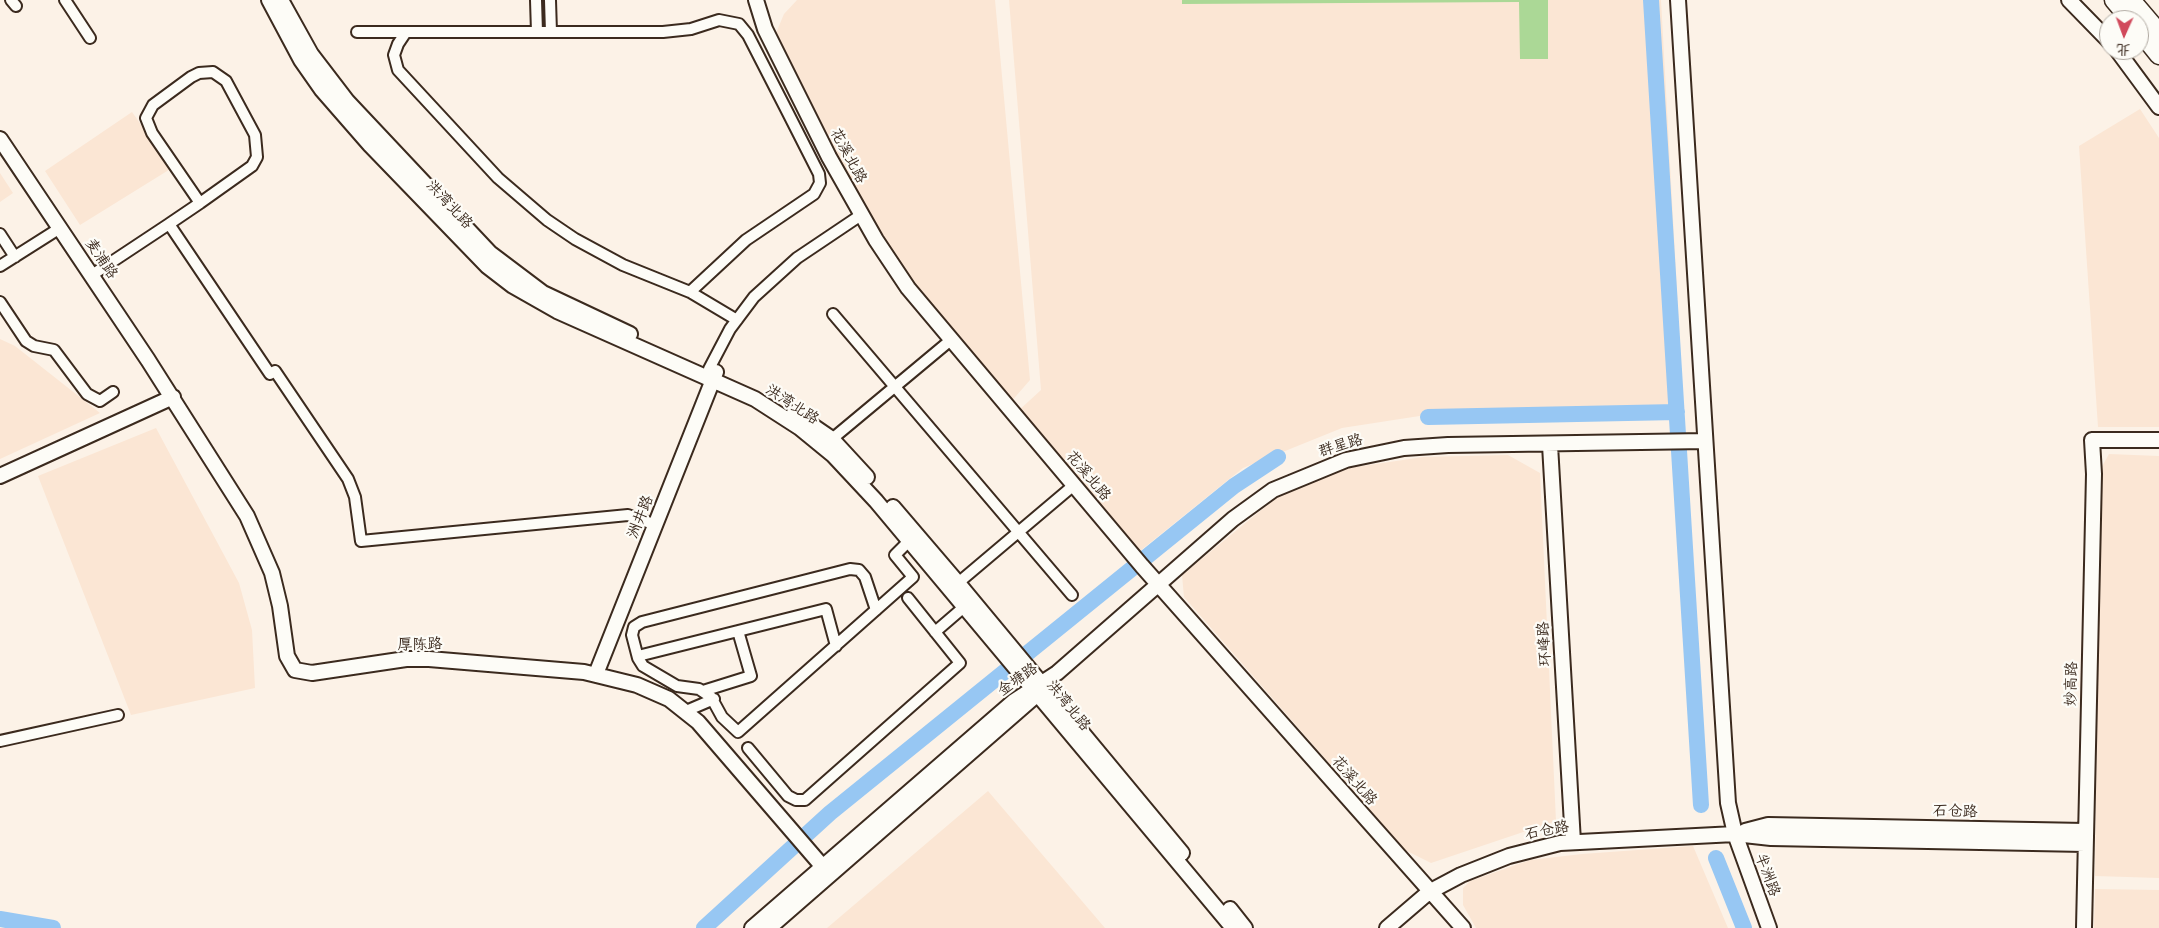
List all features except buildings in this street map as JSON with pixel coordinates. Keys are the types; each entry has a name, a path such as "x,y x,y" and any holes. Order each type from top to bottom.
{"highway":[{"path":"2114,0 2122,10"},
{"path":"2131,0 2159,33"},
{"path":"2149,42 2159,55"}],"street":[{"path":"65,0 90,38"},
{"name":"洪湾北路","path":"268,0 301,60 328,97 370,145 486,266 512,286 557,311 713,374 747,385 784,406 832,440 958,583 1016,661 1233,928"},
{"name":"洪湾北路","path":"281,0 311,54 346,101 479,242 502,263 559,301 713,374 773,410 817,441 860,483 964,607 1016,661"},
{"path":"536,0 537,32"},
{"path":"550,0 551,32"},
{"name":"花溪北路","path":"756,0 765,29 806,112 861,215 908,288 1142,566 1429,892 1463,928"},
{"name":"半洲路","path":"1678,0 1728,803 1734,834 1769,928"},
{"path":"2069,0 2099,31"},
{"path":"357,32 673,31 691,29 719,20 735,22 748,35 819,174 820,183 817,191 746,240 690,292"},
{"path":"406,32 396,50 394,60 398,70 498,178 547,220 582,243 623,265 690,292 737,320"},
{"path":"2124,60 2159,107"},
{"path":"92,275 169,224 252,166 257,157 258,143 255,135 226,81 213,72 199,73 191,77 153,105 146,118 152,134 200,202"},
{"path":"788,113 806,112"},
{"path":"795,126 806,112"},
{"name":"麦浦路","path":"0,139 173,398"},
{"path":"713,374 737,320 754,297 789,265 861,215"},
{"path":"169,224 270,374 275,371 351,485 357,505 361,541 628,515 656,525"},
{"path":"0,266 60,228"},
{"path":"0,234 15,257"},
{"path":"0,302 26,341 34,346 54,350 87,394 100,400 113,392"},
{"path":"833,314 1072,595"},
{"path":"832,440 952,339"},
{"name":"洲井路","path":"596,674 656,525 713,374"},
{"path":"0,476 173,398"},
{"name":"厚陈路","path":"173,398 257,535 276,590 287,656 296,670 312,673 418,658 596,674 653,692 686,711 722,746 823,867"},
{"name":"妙高路","path":"2084,928 2094,474 2092,440 2159,440"},
{"name":"群星路","path":"1057,673 1257,500 1289,482 1329,465 1404,448 1462,445 1705,441"},
{"name":"环峰路","path":"1550,445 1573,842"},
{"path":"958,583 1074,485"},
{"path":"876,610 862,573 858,570 850,569 637,624 632,631 638,656 647,670 677,686 703,691 714,699 722,717 738,732 836,646 913,577 895,556 909,541"},
{"path":"748,748 788,796 801,801 808,798 960,663 908,598"},
{"path":"935,632 964,607"},
{"path":"638,656 826,609 836,646"},
{"path":"703,691 751,676 738,631"},
{"name":"金塘路","path":"769,928 1057,673"},
{"name":"洪湾北路","path":"1039,689 1245,928"},
{"name":"金塘路","path":"752,928 1014,701 1039,689"},
{"path":"686,711 714,699"},
{"path":"0,741 118,715"},
{"name":"石仓路","path":"1387,928 1429,892 1468,872 1509,856 1542,847 1573,842 1734,834 1768,825 2085,837"}],"shaded area":[{"path":"797,0 995,0 1030,380 1010,403 908,276 867,212 783,51 776,33 784,14"},
{"path":"1009,0 1661,0 1683,400 1674,408 1426,415 1342,428 1243,468 1140,551 1017,412 1041,390"},
{"path":"2140,109 2159,138 2159,427 2098,427 2079,146"},
{"path":"132,112 172,168 80,225 45,171"},
{"path":"0,173 13,193 0,202"},
{"path":"0,339 15,346 100,413 0,459"},
{"path":"156,428 239,583 252,630 255,688 131,715 38,476"},
{"path":"2109,454 2159,456 2159,878 2095,876 2100,470"},
{"path":"1508,455 1540,473 1556,821 1431,863 1405,850 1184,597 1182,575 1276,498 1349,468 1423,457"},
{"path":"988,791 1105,928 827,928"},
{"path":"1693,846 1728,928 1476,928 1463,905 1463,888 1470,881 1530,860 1582,854"},
{"path":"2095,889 2159,890 2159,928 2094,928"}],"green space":[{"path":"1182,0 1548,0 1548,59 1520,59 1519,2 1182,4"}],"waterway":[{"path":"1651,0 1701,805"},
{"path":"1428,417 1677,412"},
{"path":"704,928 830,813 1234,486 1278,457"},
{"path":"1716,858 1744,928"},
{"path":"0,919 53,928"}]}
